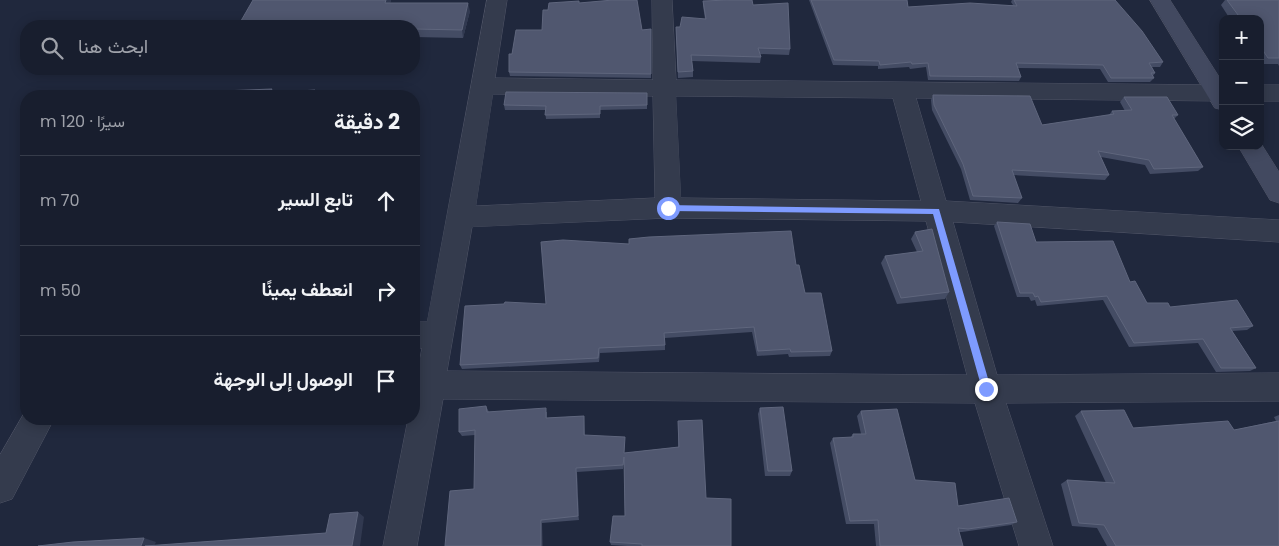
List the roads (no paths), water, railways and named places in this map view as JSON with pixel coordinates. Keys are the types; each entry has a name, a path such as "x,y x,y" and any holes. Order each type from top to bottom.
{"street":[{"path":"400,546 430,385 427,335 461,217 497,0"},
{"path":"662,0 668,208"},
{"path":"1160,0 1219,93"},
{"path":"484,86 1219,96"},
{"path":"903,92 986,389 1036,546"},
{"path":"1264,93 1279,93"},
{"path":"1252,150 1279,193"},
{"path":"461,217 668,208 936,211 1279,231"},
{"path":"430,385 986,389 1279,387"},
{"path":"0,487 35,425"}]}
